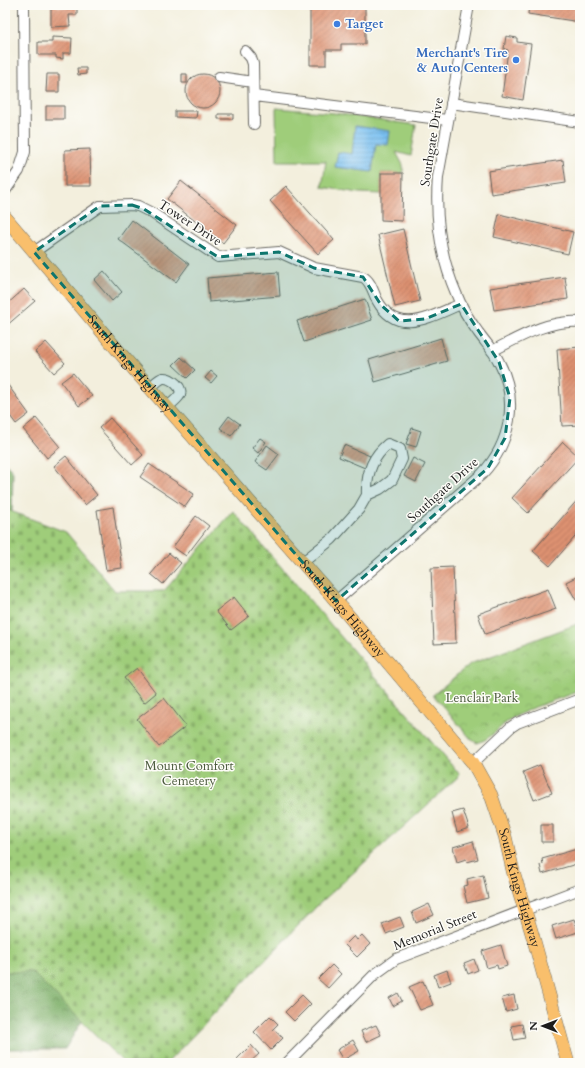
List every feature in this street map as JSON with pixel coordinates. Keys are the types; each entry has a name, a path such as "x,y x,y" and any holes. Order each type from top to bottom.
{"main road":[{"name":"South Kings Highway","path":"5,217 150,388 303,562 473,763 496,808 505,836 524,909 568,1063"}],"street":[{"path":"5,191 19,171 25,152 24,5"},
{"name":"Southgate Drive","path":"336,601 482,474 496,456 505,438 509,424 510,398 504,373 492,351 477,331 461,304 453,286 444,259 437,214 438,177 447,120 469,5"},
{"path":"245,51 252,61 254,82 254,124"},
{"path":"220,77 254,82"},
{"path":"254,96 447,120"},
{"path":"451,102 580,122"},
{"name":"Tower Drive","path":"34,252 100,206 132,205 152,213 218,257 279,252 314,268 363,276 368,281 381,305 399,321 408,322 425,319 461,304"},
{"path":"492,351 539,329 557,324 580,322"},
{"path":"150,388 161,379 168,378 180,389 181,393 179,397 167,407"},
{"path":"303,562 332,539 359,509 367,495 366,484 369,471 380,450 388,444 400,449 402,459 392,480 380,489 367,495"},
{"path":"473,763 517,723 580,699"},
{"name":"Memorial Street","path":"287,1063 374,975 396,959 524,909 580,889"}],"highlighted area":[{"path":"132,205 144,209 218,257 279,252 314,268 363,277 381,305 399,321 425,319 461,304 499,362 510,398 505,438 488,468 336,601 34,252 100,206"}],"green space":[{"path":"276,108 334,113 416,125 411,156 396,152 403,165 403,173 381,173 381,194 359,193 322,187 326,161 277,161"},
{"path":"5,463 13,472 12,512 5,509"},
{"name":"Mount Comfort Cemetery","path":"5,509 66,532 115,591 164,591 233,511 460,775 316,907 167,1063 124,1063 32,972 5,972"},
{"name":"Lenclair Park","path":"580,623 580,691 535,707 518,715 482,741 477,743 472,740 433,695 470,664"},
{"path":"32,971 82,1021 65,1049 5,1049 5,972"}],"water":[{"path":"355,126 390,131 388,145 376,144 372,172 335,167 338,152 352,154"}],"building":[{"path":"51,5 58,5 58,7 77,7 77,15 69,15 70,26 51,27"},
{"name":"Target","path":"310,5 365,5 365,44 341,44 341,50 326,50 326,65 310,65"},
{"path":"529,5 580,5 580,22 528,14"},
{"path":"506,36 517,38 517,42 531,44 523,100 502,96 508,50 504,49"},
{"path":"52,37 72,38 71,53 63,53 63,59 56,58 56,55 38,55 38,42 52,42"},
{"path":"77,68 86,68 86,74 78,75"},
{"path":"47,74 59,74 59,92 46,92"},
{"path":"182,74 187,74 187,83 182,83"},
{"path":"206,74 213,76 218,81 220,91 218,101 213,106 200,108 193,106 188,101 186,88 188,81 193,76"},
{"path":"46,106 64,106 64,119 46,119"},
{"path":"175,111 197,111 196,118 175,117"},
{"path":"218,114 233,114 233,119 218,119"},
{"path":"90,149 91,186 65,186 65,150"},
{"path":"563,160 566,183 491,194 488,171"},
{"path":"381,173 403,173 402,221 381,220"},
{"path":"181,181 237,225 223,243 167,199"},
{"path":"286,186 334,240 318,254 270,201"},
{"path":"499,214 573,232 568,254 494,237"},
{"path":"132,220 189,264 176,282 118,239"},
{"path":"403,229 420,301 395,307 378,235"},
{"path":"104,271 122,292 112,301 94,280"},
{"path":"278,272 280,296 209,302 207,278"},
{"path":"565,277 568,299 494,310 490,288"},
{"path":"24,289 35,301 5,327 5,306"},
{"path":"365,299 372,320 304,342 297,321"},
{"path":"441,338 447,361 375,382 369,360"},
{"path":"46,342 65,363 54,373 35,352"},
{"path":"580,347 580,425 562,426 557,349"},
{"path":"181,357 195,370 187,378 173,365"},
{"path":"211,371 217,376 211,383 205,378"},
{"path":"73,373 92,396 79,406 61,382"},
{"path":"5,381 29,414 16,424 5,409"},
{"path":"229,416 240,424 231,436 220,428"},
{"path":"36,418 60,447 47,458 23,429"},
{"path":"110,418 143,455 132,465 99,428"},
{"path":"412,428 421,431 416,447 406,444"},
{"path":"260,438 266,442 258,453 252,448"},
{"path":"563,442 579,457 528,513 512,498"},
{"path":"267,445 279,454 267,470 255,462"},
{"path":"344,445 370,456 365,468 339,457"},
{"path":"66,456 97,495 85,505 54,466"},
{"path":"413,458 425,464 416,482 404,476"},
{"path":"149,464 194,494 185,507 140,477"},
{"path":"580,497 580,531 550,566 533,551"},
{"path":"113,507 122,568 106,570 97,510"},
{"path":"196,516 209,526 186,556 173,547"},
{"path":"169,553 181,563 163,584 151,574"},
{"path":"453,567 456,643 434,644 431,568"},
{"path":"580,575 580,598 576,600 566,582"},
{"path":"548,589 556,609 485,634 478,614"},
{"path":"234,597 249,616 231,630 216,611"},
{"path":"137,668 156,693 144,703 124,678"},
{"path":"164,698 186,726 159,747 137,719"},
{"path":"540,765 552,793 534,800 523,772"},
{"path":"463,810 469,828 457,832 452,813"},
{"path":"541,825 553,825 553,842 541,842"},
{"path":"473,841 478,859 467,862 466,859 457,862 453,847"},
{"path":"577,849 580,863 542,874 540,865 543,864 542,859"},
{"path":"483,875 488,898 467,903 463,886 468,885 467,879"},
{"path":"429,904 434,915 416,923 412,912"},
{"path":"400,917 404,927 386,934 382,924"},
{"path":"574,919 578,932 556,939 552,926"},
{"path":"362,935 370,944 357,957 345,945 354,936 357,940"},
{"path":"501,945 507,966 498,969 497,965 487,968 482,951"},
{"path":"474,959 478,970 468,974 464,963"},
{"path":"332,965 341,974 328,988 318,979"},
{"path":"447,970 451,982 438,987 434,975"},
{"path":"423,981 433,1005 420,1010 409,987"},
{"path":"398,993 402,1001 393,1006 389,998"},
{"path":"302,995 311,1004 294,1021 285,1012"},
{"path":"514,995 517,1009 506,1012 502,998"},
{"path":"270,1016 278,1024 273,1029 283,1038 271,1050 254,1032"},
{"path":"522,1024 525,1038 514,1040 511,1026"},
{"path":"376,1025 381,1035 366,1042 361,1031"},
{"path":"353,1040 359,1051 343,1060 337,1050"},
{"path":"251,1045 259,1054 249,1063 242,1063 237,1059"},
{"path":"5,1061 24,1061 24,1063 5,1063"}],"place":[{"name":"Target","path":"337,24"},
{"name":"Merchant's Tire & Auto Centers","path":"516,60"}]}
